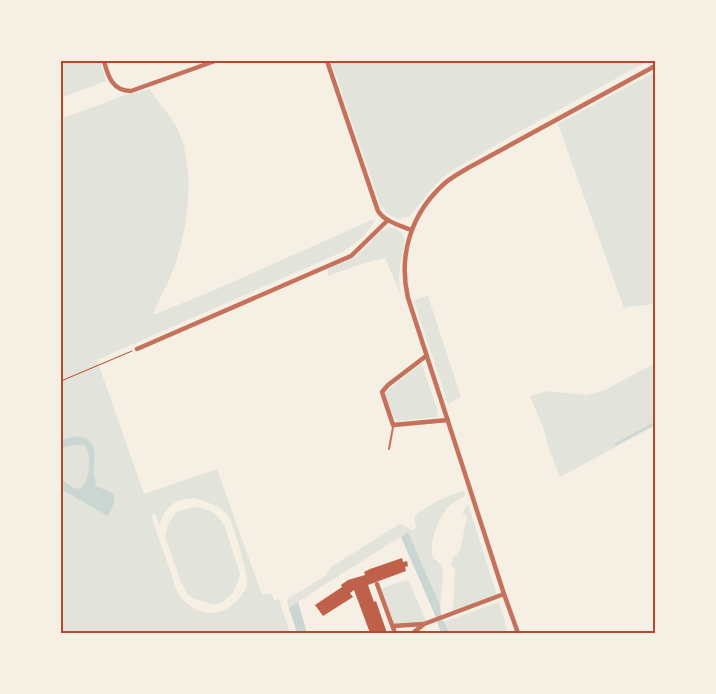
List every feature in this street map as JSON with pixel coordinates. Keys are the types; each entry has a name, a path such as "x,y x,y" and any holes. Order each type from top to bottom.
{"street":[{"path":"104,61 110,80 114,85 123,90 132,91 215,61"},
{"path":"327,61 378,211 388,220 411,230"},
{"path":"518,633 408,298 404,277 409,236 415,221 436,192 447,182 468,168 655,66"},
{"path":"137,349 351,256 388,220"},
{"path":"426,356 388,385 382,392 393,425 448,420"},
{"path":"378,584 395,633"},
{"path":"414,633 424,624 435,619 504,594"},
{"path":"393,626 424,624"}],"lane":[{"path":"389,449 393,425"}],"path":[{"path":"61,380 137,349"}],"shaded area":[{"path":"61,61 100,61 106,81 61,98"},
{"path":"331,61 648,61 453,170 441,179 410,216 398,219 387,214 380,204"},
{"path":"655,72 655,302 624,308 558,124"},
{"path":"149,89 176,126 182,141 188,176 187,212 181,246 174,269 153,315 210,292 376,218 362,238 342,252 97,360 144,494 217,469 262,595 271,593 274,600 279,599 290,633 61,633 61,119 128,94","holes":["194,498 217,506 228,515 246,571 247,584 241,596 228,608 215,613 200,611 180,596 151,516 156,514 159,526 164,514 171,505 181,500"]},
{"path":"390,227 401,232 404,239 399,275 401,295 385,258 364,263 328,276 328,269 349,260 364,249 377,235"},
{"path":"428,296 461,397 448,404 414,302 414,300"},
{"path":"655,363 655,426 560,477 548,446 545,432 530,396 548,391 586,395 594,393 605,390"},
{"path":"421,364 438,417 397,421 394,418 385,394"},
{"path":"77,436 86,439 94,448 95,486 114,495 114,503 108,515 61,489 61,480 74,488 80,489 88,474 89,455 85,445 73,445 61,449 61,440"},
{"path":"464,490 465,496 446,510 433,537 433,556 443,572 440,605 408,532 289,608 288,599 325,576 331,567 398,525 401,524 412,530 417,527 415,517 417,513 439,500"},
{"path":"468,504 497,595 453,612 455,569 451,565 453,557 457,556 460,550 467,516 463,512"},
{"path":"197,507 210,511 225,527 240,574 232,594 217,604 195,599 187,594 165,537 167,527 176,512"},
{"path":"408,532 440,605 441,615 449,633 441,633 401,537"},
{"path":"406,580 409,582 426,621 395,625 382,591 383,588"},
{"path":"298,602 307,633 297,633 289,608"},
{"path":"499,602 508,633 449,633 444,622"}],"building":[{"path":"402,558 403,562 407,561 406,571 368,585 374,602 376,601 387,633 370,633 354,590 350,593 353,597 323,616 315,605 342,587 341,585 348,580 365,575 364,572 370,569"}],"waterway":[{"path":"616,444 655,423"}]}
